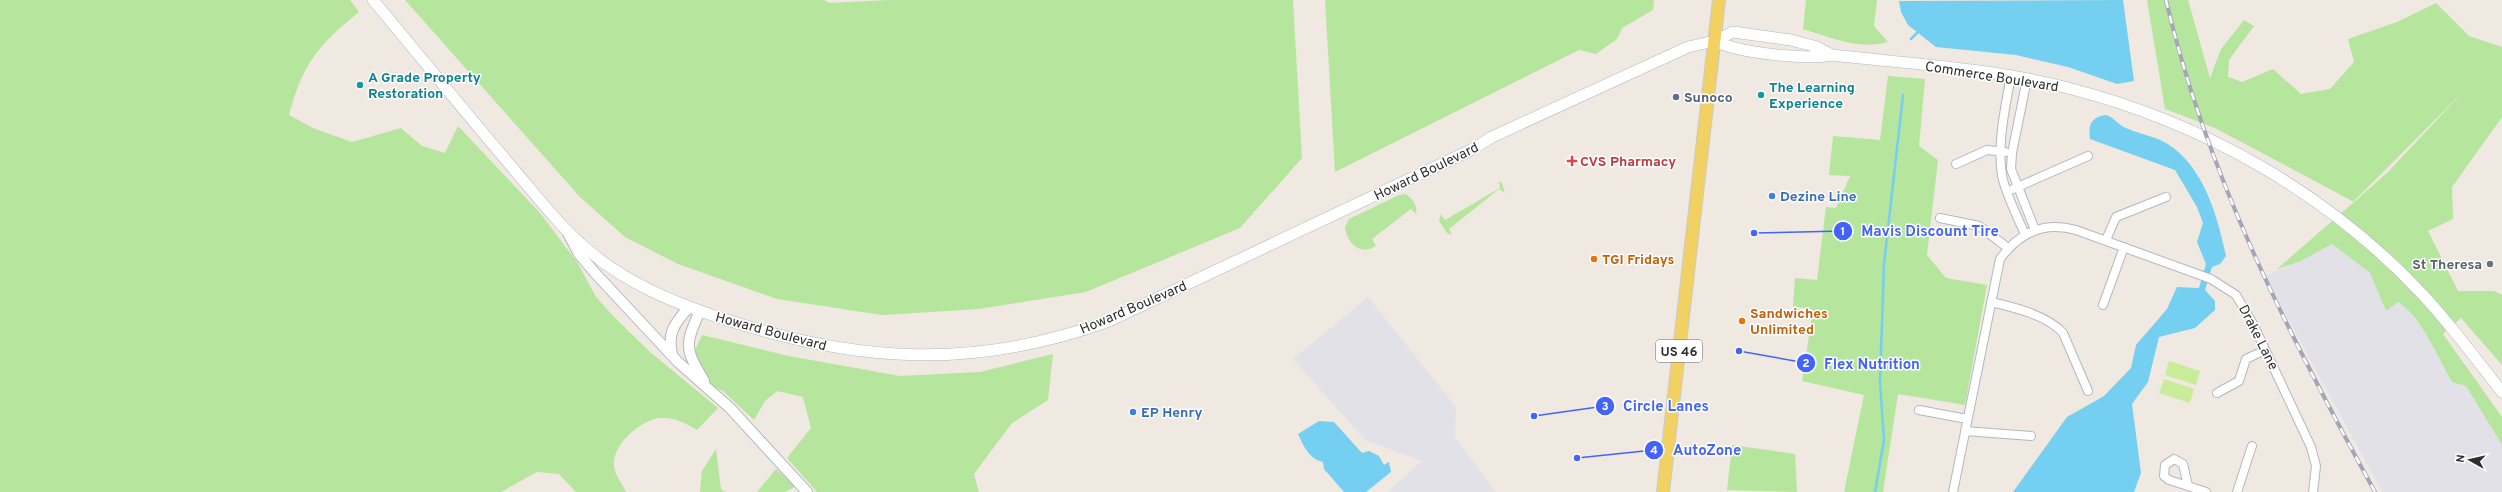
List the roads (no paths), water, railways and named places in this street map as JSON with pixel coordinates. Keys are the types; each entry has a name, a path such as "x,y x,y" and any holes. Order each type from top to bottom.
{"main road":[{"name":"Howard Boulevard","path":"373,0 568,232 609,266 653,291 689,307 763,332 834,348 887,354 969,354 1050,340 1109,321 1688,47 1714,41"},
{"name":"US 46","path":"1663,492 1719,0"},
{"name":"Commerce Boulevard","path":"1714,41 1733,32 1762,35 1791,40 1817,47 1832,55"},
{"name":"Commerce Boulevard","path":"1714,41 1729,48 1815,58 1832,55 2027,79 2122,103 2218,143 2274,175 2328,210 2367,242 2422,294 2502,392"}],"street":[{"path":"2011,76 2001,151 2003,180 2025,234"},
{"path":"2027,79 2012,153 2011,169 2035,230"},
{"path":"1956,164 1987,150 2012,153"},
{"path":"2007,191 2088,156"},
{"path":"2106,240 2116,217 2125,211 2166,197"},
{"path":"1940,218 1979,226 2008,248"},
{"name":"Drake Lane","path":"1953,492 1966,419 2000,259 2008,248 2025,234 2051,226 2065,227 2106,240 2211,279 2236,295 2265,350 2314,456 2317,476 2313,492"},
{"path":"568,232 579,254 595,273 672,355 707,386 750,429 807,492"},
{"path":"2103,305 2124,247"},
{"path":"1991,302 2058,326 2063,332 2088,391"},
{"path":"672,355 669,342 671,329 689,307"},
{"path":"700,311 689,338 688,350 707,386"},
{"path":"2217,393 2239,381 2246,359 2265,350"},
{"path":"1919,410 1966,419"},
{"path":"1965,431 2031,436"},
{"path":"2238,492 2252,446"},
{"path":"2188,486 2206,492"}],"water":[{"path":"2123,0 2134,81 2117,84 2068,67 2016,55 1936,47 1908,25 1901,12 1899,1"},
{"path":"2106,115 2126,128 2166,143 2179,153 2199,178 2213,208 2226,256 2220,264 2212,267 2205,290 2215,301 2215,310 2195,328 2159,337 2148,382 2132,404 2141,473 2134,492 2013,492 2067,417 2104,396 2131,368 2136,345 2167,309 2177,287 2199,288 2206,264 2197,242 2203,223 2197,207 2175,170 2090,139 2090,126 2092,122 2101,116"},
{"path":"1319,421 1334,422 1362,453 1369,451 1379,456 1384,465 1389,462 1391,472 1366,492 1344,492 1324,469 1323,462 1310,455 1298,434"}],"waterway":[{"path":"1911,39 1918,32"},
{"path":"1875,492 1884,440 1880,382 1884,264 1903,95"}],"railway":[{"path":"2166,0 2183,65 2227,192 2282,314 2375,492"}],"place":[{"name":"A Grade Property Restoration","path":"360,85"},
{"name":"The Learning Experience","path":"1761,95"},
{"name":"Sunoco","path":"1676,97"},
{"name":"CVS Pharmacy","path":"1572,161"},
{"name":"Dezine Line","path":"1772,196"},
{"name":"Mavis Discount Tire","path":"1754,233"},
{"name":"TGI Fridays","path":"1594,259"},
{"name":"St Theresa","path":"2490,264"},
{"name":"Sandwiches Unlimited","path":"1742,321"},
{"name":"Flex Nutrition","path":"1739,351"},
{"name":"EP Henry","path":"1133,412"},
{"name":"Circle Lanes","path":"1534,416"},
{"name":"AutoZone","path":"1577,458"}]}
